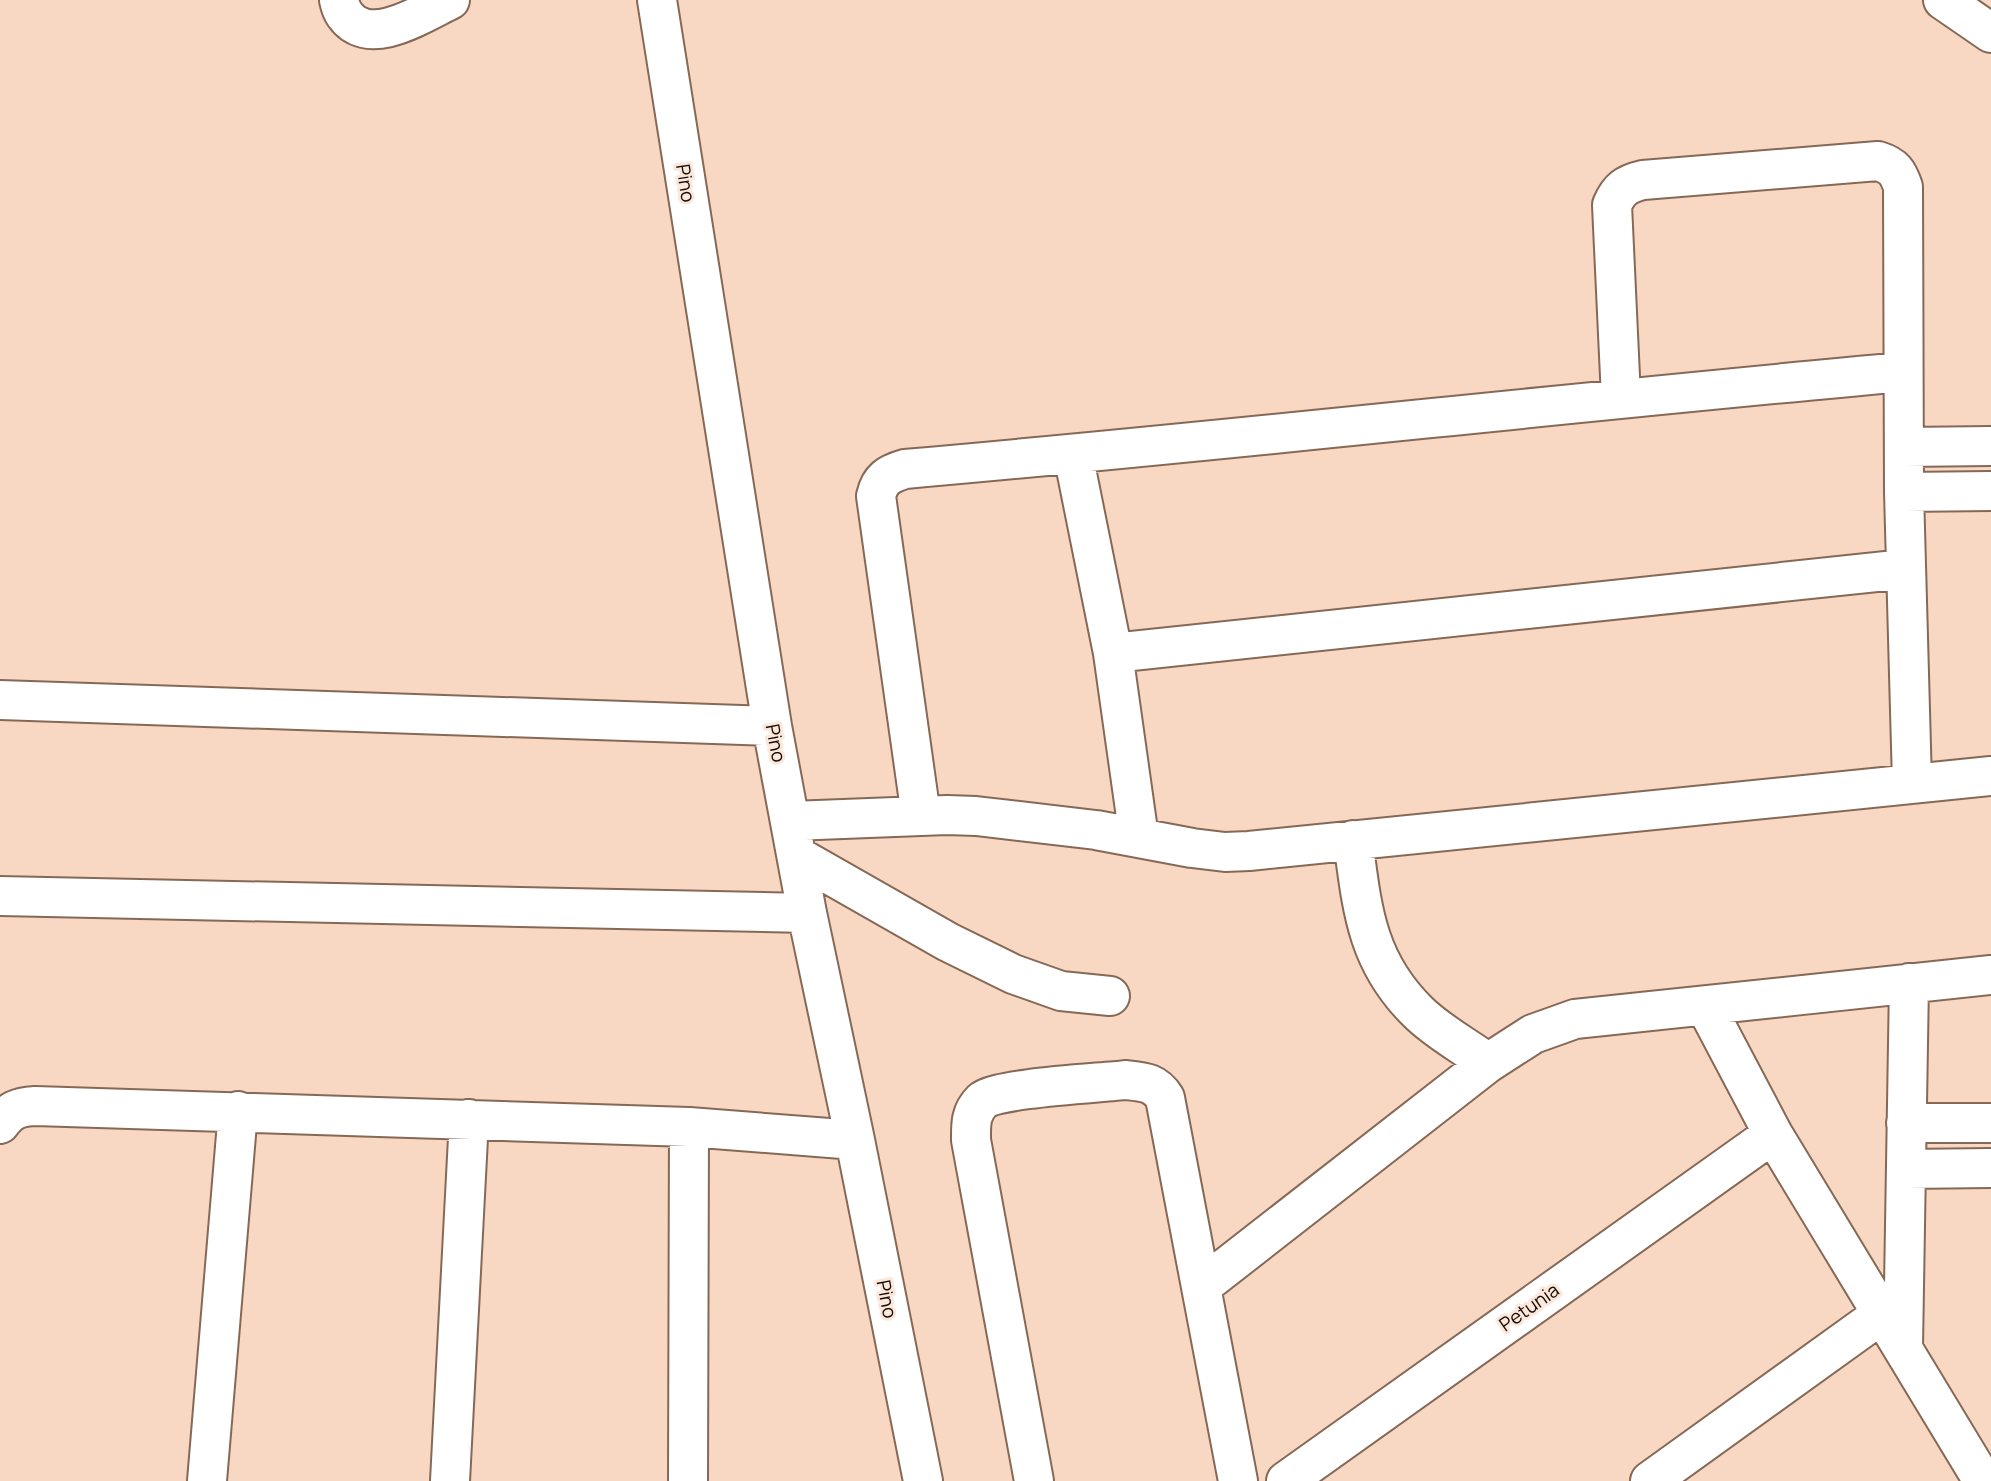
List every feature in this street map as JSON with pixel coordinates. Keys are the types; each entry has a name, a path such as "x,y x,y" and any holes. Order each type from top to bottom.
{"street":[{"path":"339,0 344,15 355,25 370,30 389,28 450,0"},
{"name":"Pino","path":"657,0 772,726 807,913 923,1481"},
{"path":"1943,0 1991,33"},
{"path":"1621,398 1612,205 1617,193 1628,183 1878,161 1892,165 1899,174 1903,187 1905,569 1912,783"},
{"path":"921,816 876,496 880,483 890,473 905,469 1903,372"},
{"path":"1905,447 1991,446"},
{"path":"1073,454 1113,653 1139,838"},
{"path":"1904,492 1991,491"},
{"path":"1113,653 1905,569"},
{"path":"0,700 772,726"},
{"path":"794,839 921,816 976,816 1096,830 1225,852 1991,776"},
{"path":"794,839 948,942 1013,974 1061,991 1110,996"},
{"path":"1353,840 1366,922 1389,979 1419,1014 1488,1062"},
{"path":"0,896 807,913"},
{"path":"1202,1286 1488,1062 1534,1034 1575,1019 1991,975"},
{"path":"1903,1348 1909,984"},
{"path":"1706,1007 1773,1134 1980,1480"},
{"path":"1034,1481 971,1140 971,1116 984,1098 1007,1092 1125,1080 1144,1082 1157,1087 1165,1098 1238,1481"},
{"path":"0,1124 6,1115 18,1107 35,1106 689,1127 855,1140"},
{"path":"207,1481 238,1111"},
{"path":"450,1481 469,1119"},
{"path":"1906,1123 1991,1123"},
{"path":"688,1481 689,1127"},
{"name":"Petunia","path":"1286,1481 1773,1134"},
{"path":"1906,1169 1991,1168"},
{"path":"1650,1481 1882,1314"}]}
